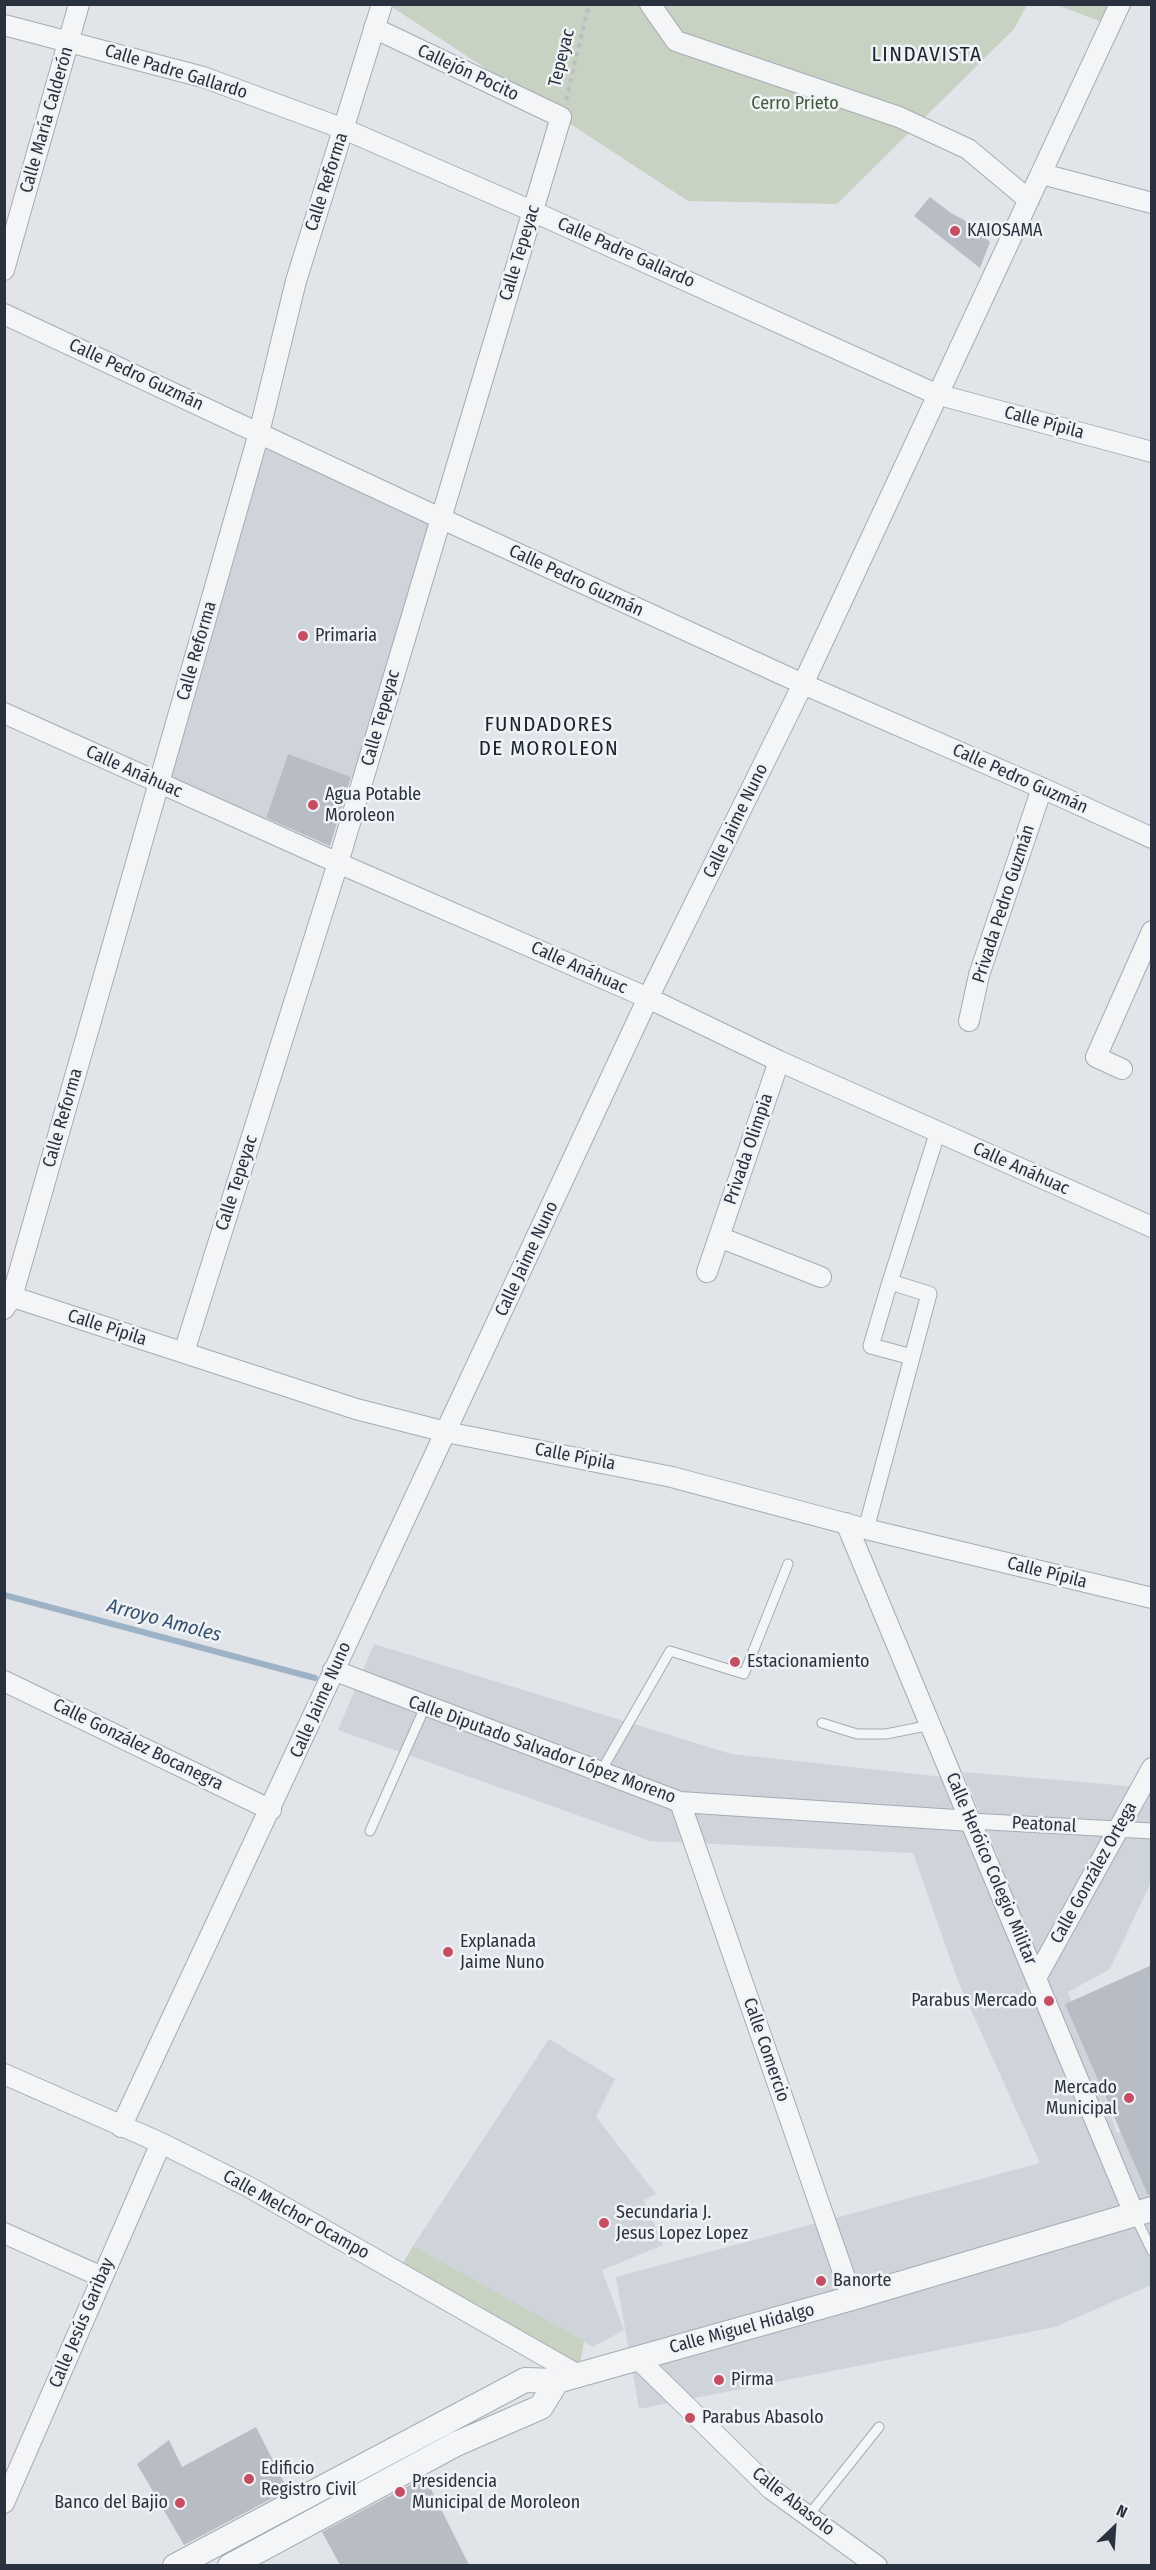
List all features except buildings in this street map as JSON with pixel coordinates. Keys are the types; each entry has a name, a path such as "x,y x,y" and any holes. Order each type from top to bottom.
{"street":[{"name":"Calle María Calderón","path":"4,270 79,4"},
{"name":"Calle Reforma","path":"7,1300 159,784 259,433 296,281 382,4"},
{"path":"650,4 676,41 899,117 968,149 1029,200"},
{"name":"Calle Jaime Nuno","path":"121,2127 271,1810 333,1671 648,998 803,684 936,394 1042,174 1120,4"},
{"name":"Calle Padre Gallardo","path":"4,26 70,41 203,77 344,129 532,211 936,394"},
{"name":"Callejón Pocito","path":"374,28 561,117"},
{"name":"Calle Tepeyac","path":"184,1352 338,863 561,117"},
{"path":"1042,174 1152,203"},
{"name":"Calle Pedro Guzmán","path":"4,314 440,518 803,684 1152,838"},
{"name":"Calle Pípila","path":"936,394 1152,452"},
{"name":"Calle Anáhuac","path":"4,713 159,784 648,998 779,1061 1152,1227"},
{"name":"Privada Pedro Guzmán","path":"969,1021 979,975 1042,788"},
{"path":"1122,1069 1096,1057 1152,931"},
{"name":"Privada Olimpia","path":"707,1272 779,1061"},
{"path":"912,1357 871,1346 938,1131"},
{"path":"719,1237 820,1277"},
{"path":"866,1529 929,1294 890,1282"},
{"name":"Calle Pípila","path":"7,1300 184,1352 356,1409 446,1432 672,1477 866,1529 1152,1598"},
{"name":"Calle Heróico Colegio Militar","path":"846,1523 1036,1978 1144,2213"},
{"name":"Calle Diputado Salvador López Moreno","path":"333,1671 680,1802 972,1821"},
{"name":"Calle González Bocanegra","path":"4,1681 271,1810"},
{"name":"Calle González Ortega","path":"1036,1978 1152,1768"},
{"name":"Calle Comercio","path":"680,1802 852,2298"},
{"name":"Peatonal","path":"972,1821 1152,1831"},
{"name":"Calle Melchor Ocampo","path":"4,2074 161,2143 249,2187 567,2378"},
{"name":"Calle Jesús Garibay","path":"4,2503 161,2143"},
{"name":"Calle Miguel Hidalgo","path":"175,2565 525,2380 567,2378 1144,2213"},
{"path":"4,2233 102,2277"},
{"name":"Calle Abasolo","path":"637,2358 771,2488 877,2565"},
{"path":"230,2565 456,2444 541,2407 567,2378"}],"lane":[{"path":"600,1773 670,1651 744,1674 788,1564"},
{"path":"370,1830 425,1707"},
{"path":"822,1723 857,1734 886,1734 931,1725"},
{"path":"1144,2213 1152,2251"},
{"path":"808,2516 879,2427"}],"path":[{"name":"Tepeyac","path":"561,117 589,4"}],"shaded area":[{"name":"Primaria","path":"259,433 440,518 362,781 288,754 262,829 159,784"},
{"path":"374,1644 731,1754 944,1777 979,1857 998,1857 963,1772 1151,1788 1151,1882 1110,1969 1068,1992 1117,2133 1151,2120 1151,2285 1055,2327 639,2409 616,2277 1040,2163 958,1981 913,1853 650,1841 338,1730"},
{"path":"549,2039 615,2079 596,2117 656,2194 644,2200 663,2245 602,2270 624,2330 593,2347 413,2246"}],"green space":[{"name":"Cerro Prieto","path":"389,5 1027,5 1014,29 837,204 688,201"},
{"path":"1057,5 1115,5 1107,24"},
{"path":"413,2246 584,2341 578,2375 398,2272"}],"waterway":[{"name":"Arroyo Amoles","path":"4,1595 315,1678"}],"place":[{"name":"KAIOSAMA","path":"955,231"},
{"name":"Primaria","path":"303,636"},
{"name":"Agua Potable Moroleon","path":"313,805"},
{"name":"Estacionamiento","path":"735,1662"},
{"name":"Explanada Jaime Nuno","path":"448,1952"},
{"name":"Parabus Mercado","path":"1049,2001"},
{"name":"Mercado Municipal","path":"1129,2098"},
{"name":"Secundaria J. Jesus Lopez Lopez","path":"604,2223"},
{"name":"Banorte","path":"821,2281"},
{"name":"Pirma","path":"719,2380"},
{"name":"Parabus Abasolo","path":"690,2418"},
{"name":"Edificio Registro Civil","path":"249,2479"},
{"name":"Presidencia Municipal de Moroleon","path":"400,2492"},
{"name":"Banco del Bajio","path":"180,2503"}],"district":[{"name":"LINDAVISTA","path":"927,55"},
{"name":"FUNDADORES DE MOROLEON","path":"549,737"}]}
